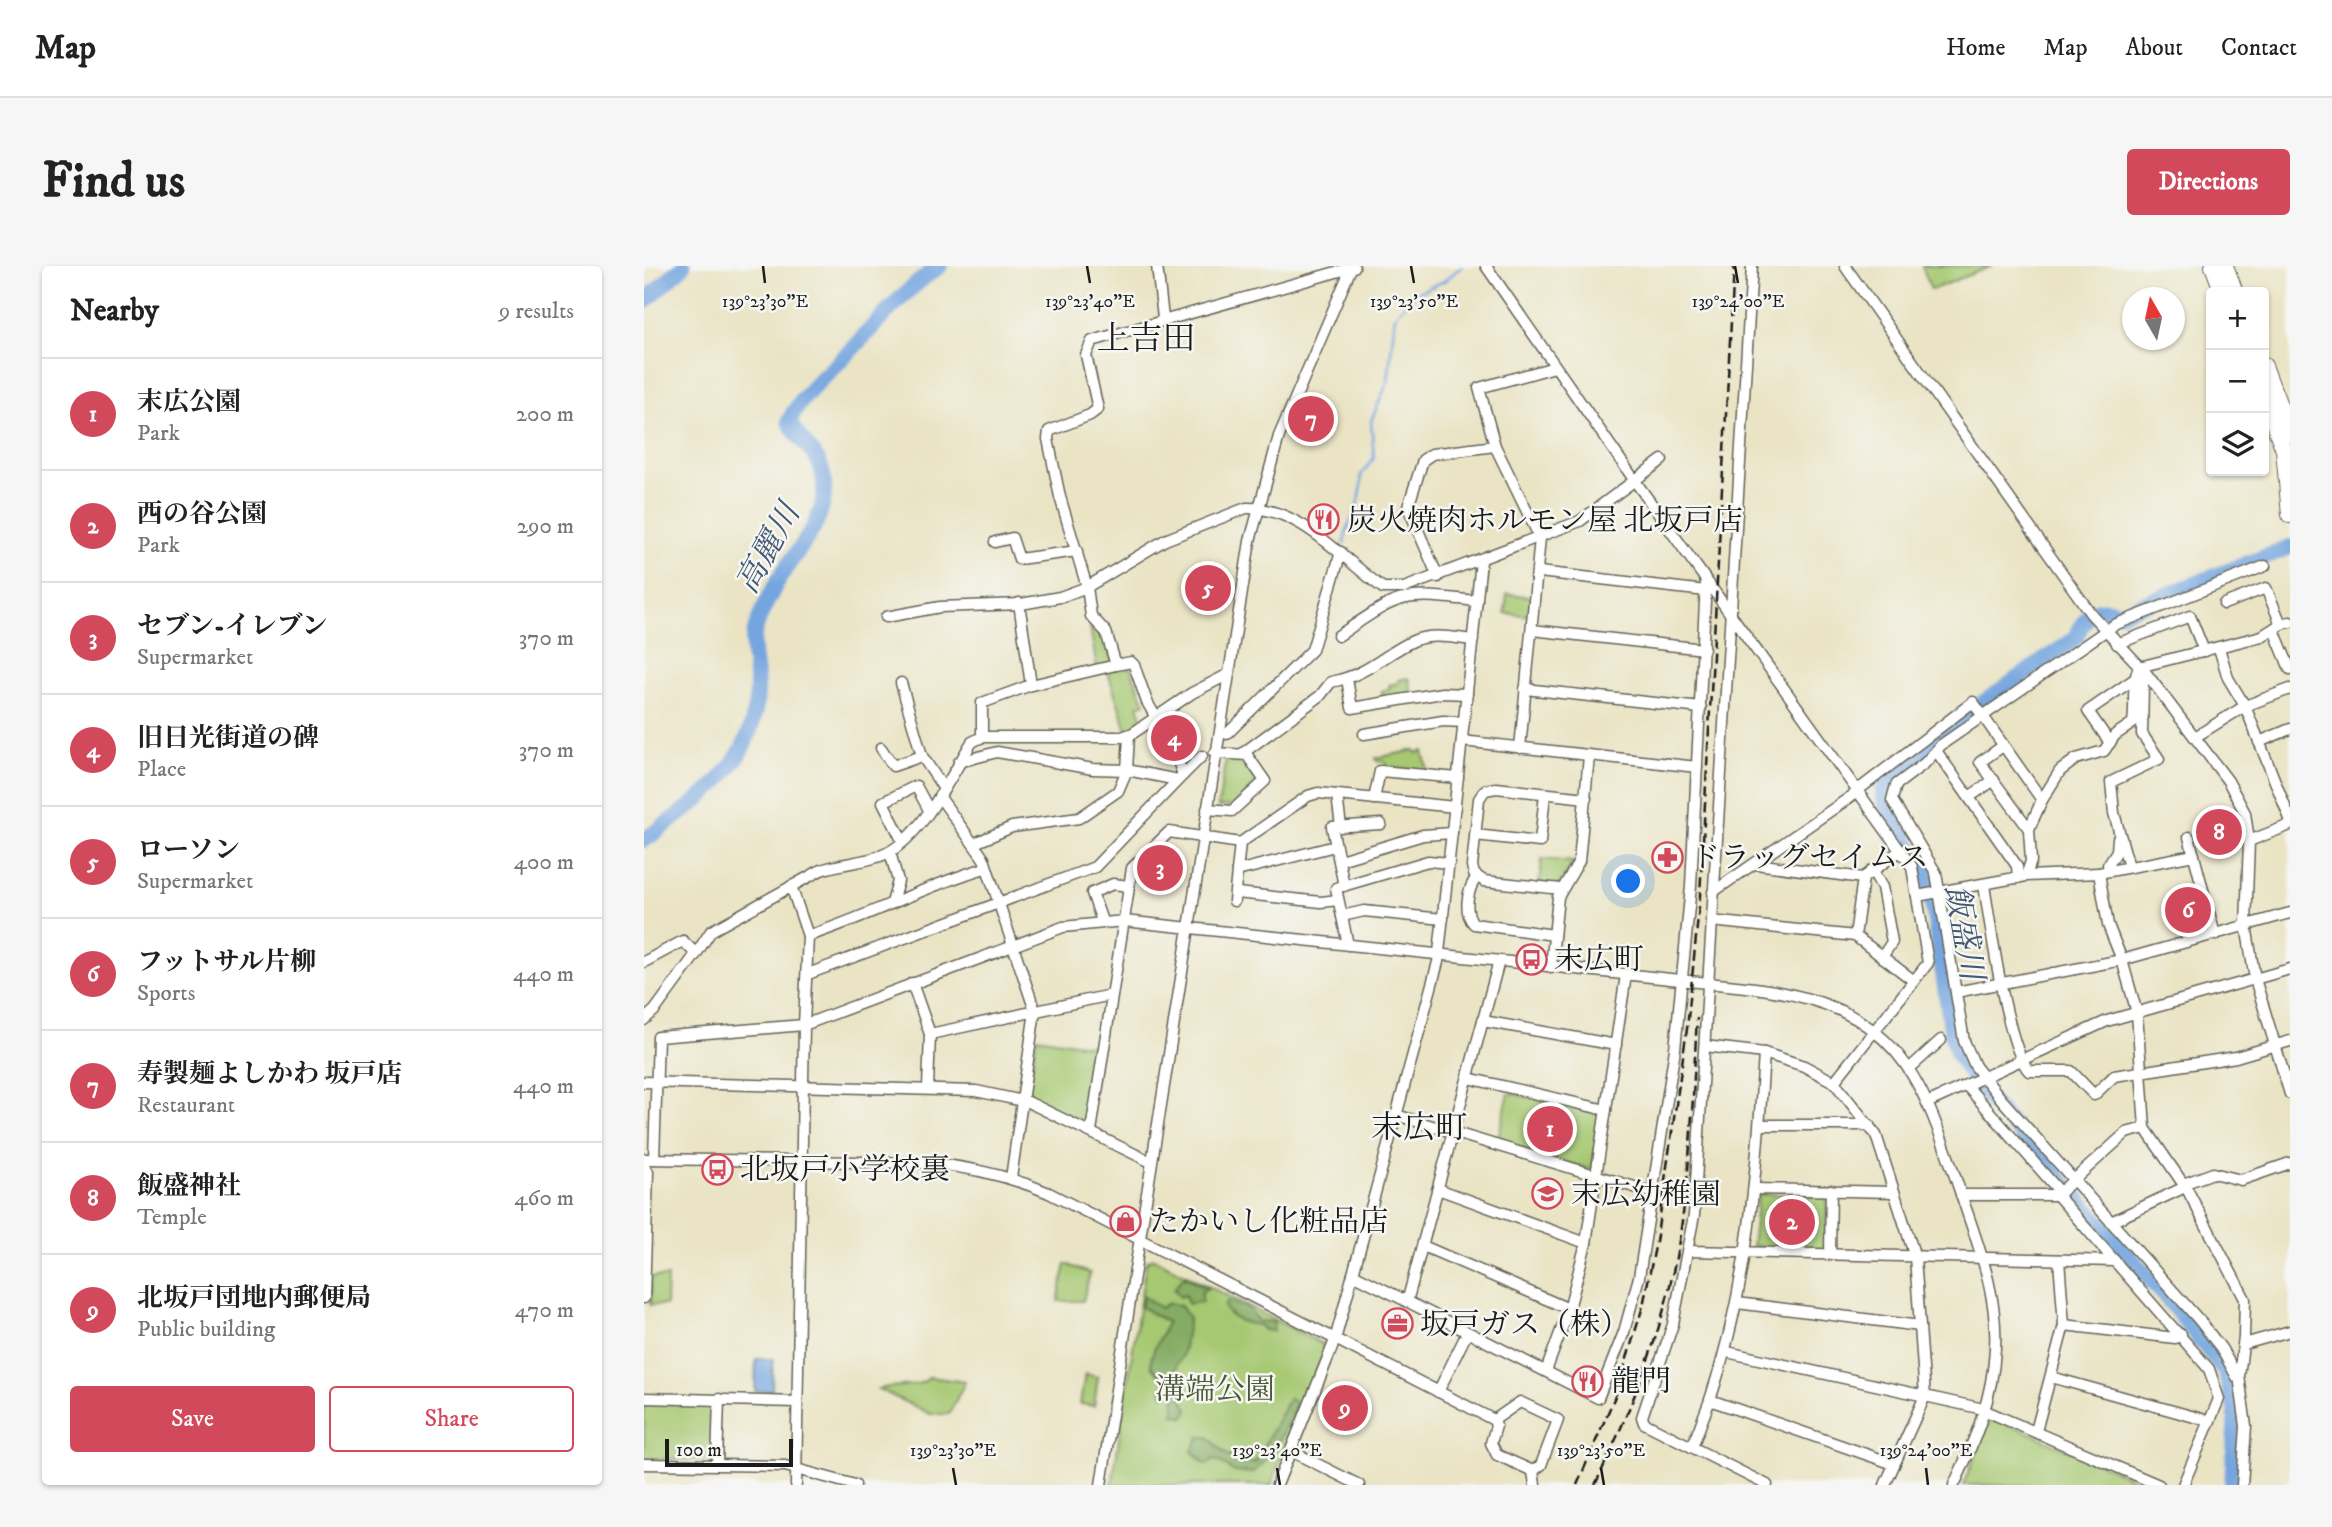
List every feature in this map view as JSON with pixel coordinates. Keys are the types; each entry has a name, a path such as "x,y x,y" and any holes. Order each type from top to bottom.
{"highway":[{"path":"2213,266 2221,287"},
{"path":"2225,266 2233,287"},
{"path":"2269,379 2290,434"},
{"path":"2269,410 2284,450 2290,515"}],"street":[{"path":"1157,266 1163,318"},
{"path":"1486,266 1706,586 1730,613 1912,867 1920,896 1928,963 1834,1083"},
{"path":"1752,266 1709,984 1689,1251 1667,1345 1642,1417 1644,1423 1767,1485"},
{"path":"1845,266 2081,601 2104,630 2143,670 2228,781 2245,813 2249,841 2246,925 2255,979 2290,1094"},
{"path":"1116,665 1105,632 1091,615 1087,587 1060,497 1048,439 1049,431 1090,415 1098,409 1086,355 1087,346 1092,341 1163,318 1353,267"},
{"path":"1101,1485 1227,675 1259,508 1279,436 1353,267"},
{"path":"1520,748 1539,572 1540,538 1494,446 1479,388 1555,366"},
{"path":"1438,577 1408,507 1423,460 1432,454 1494,446"},
{"path":"886,617 945,606 1018,603 1060,597 1087,587 1166,540 1236,511 1259,508 1312,531 1341,552 1364,575 1387,590 1420,584 1580,521 1662,460"},
{"path":"995,542 1012,538 1019,559 1077,551"},
{"path":"1227,734 1312,650 1341,552"},
{"path":"1277,1485 1335,1340 1439,955 1481,561"},
{"path":"2242,1485 2246,1426 2237,1377 2211,1335 1982,1078 1964,1041 1931,862 1892,800 1896,785 1937,752 1941,745 2104,630 2265,566"},
{"path":"1539,572 1706,586"},
{"path":"1353,1274 1598,1398 1624,1332 1639,1277 1654,1194 1683,981 1701,708 1706,586"},
{"path":"2224,604 2266,588 2282,626 2290,669"},
{"path":"1338,636 1389,601 1406,596 1477,601"},
{"path":"1018,603 1031,685"},
{"path":"2117,643 2190,616 2204,652"},
{"path":"2110,743 2088,711 2143,670 2262,636 2282,626"},
{"path":"1532,630 1704,649"},
{"path":"1243,753 1313,702 1332,682 1356,677 1415,640 1434,637 1473,640"},
{"path":"2219,648 2228,678 2245,706 2290,819"},
{"path":"982,737 982,703 1031,685 1131,662 1156,718 1170,741 1180,777"},
{"path":"2129,867 2119,832 2110,782 2159,758 2142,734 2143,670"},
{"path":"644,1020 655,1010 711,931 791,886 839,863 870,859 890,852 903,842 942,792 972,742 982,737 1032,735 1111,738 1129,735 1192,693 1227,675"},
{"path":"1347,679 1352,708 1442,693 1467,694"},
{"path":"2022,877 2031,861 2029,829 2042,800 2067,764 2101,752 2133,723 2136,703 2133,680"},
{"path":"901,683 922,756 984,859 985,869 1035,1011 1011,1178"},
{"path":"1525,689 1701,708"},
{"path":"2195,737 2245,706 2290,689"},
{"path":"1713,892 1858,790 1973,702 2042,800"},
{"path":"1364,734 1443,721 1464,722"},
{"path":"2259,742 2290,729"},
{"path":"975,843 1012,827 1079,818 1118,791 1127,769 1129,735"},
{"path":"1462,741 1697,767"},
{"path":"2003,746 1980,762 2029,829"},
{"path":"881,748 894,766 922,756"},
{"path":"959,762 997,752 1093,769 1127,769 1180,777"},
{"path":"1937,752 2022,877"},
{"path":"1207,809 1232,811 1264,785 1263,774 1250,757 1243,753 1215,753"},
{"path":"808,974 1095,867 1202,756"},
{"path":"1551,967 1561,889 1579,861 1589,756"},
{"path":"1374,799 1380,771 1458,778"},
{"path":"1969,797 1994,780"},
{"path":"903,842 883,802 916,786 929,810"},
{"path":"1561,889 1484,881 1477,877 1472,866 1479,799 1485,790 1496,788 1586,798"},
{"path":"1475,835 1540,842 1545,794"},
{"path":"1091,1131 1132,868 1167,833 1240,844 1308,796 1337,795 1455,807"},
{"path":"1337,795 1341,827"},
{"path":"1344,886 1332,827 1381,824"},
{"path":"2249,841 2290,825"},
{"path":"2108,865 2117,851 2119,832"},
{"path":"1340,860 1423,835 1452,833"},
{"path":"2189,837 2215,934"},
{"path":"1240,844 1236,897 1321,902 1338,900"},
{"path":"1237,871 1335,846"},
{"path":"1855,936 1868,874 1901,850"},
{"path":"890,852 898,881 891,903"},
{"path":"1920,896 2022,877 2099,873 2194,855"},
{"path":"1348,945 1336,888 1428,861 1449,863"},
{"path":"1756,864 1868,874 1882,887 1892,942 1882,957"},
{"path":"808,936 985,869"},
{"path":"2099,873 2108,925 2122,960 2137,1013 2139,1073 2146,1128 2184,1185 2245,1298 2244,1344 2237,1377 2218,1390"},
{"path":"1477,877 1471,885 1467,911 1474,925 1554,934"},
{"path":"1102,921 1091,893 1113,884 1129,886"},
{"path":"1984,885 2001,983 2021,1060 2029,1071 2071,1071 2094,1095 2114,1076 2236,1057 2290,1041"},
{"path":"791,886 808,936 796,1485"},
{"path":"1342,916 1364,911 1443,919"},
{"path":"1956,992 2122,960 2290,913"},
{"path":"644,1298 650,1082 658,1037 804,1026 1063,927 1102,921 1124,921 1709,984 1814,999 1839,1009 1874,1031 1910,1068 1929,1102 1983,1259 1992,1295 1995,1334 1986,1410 1954,1485"},
{"path":"1711,921 1855,936 1914,981"},
{"path":"644,962 683,941 696,954"},
{"path":"1408,1302 1499,961"},
{"path":"1929,1102 2107,1021 2290,969"},
{"path":"1546,1371 1569,1309 1586,1243 1626,975"},
{"path":"912,984 930,1034 928,1088"},
{"path":"930,1034 1111,995"},
{"path":"1483,1021 1616,1045"},
{"path":"1910,1068 1941,1040"},
{"path":"1705,1046 1764,1053 1804,1066 1834,1083 1875,1135 1915,1256 1925,1395 1885,1485"},
{"path":"1692,1447 1727,1352 1748,1253 1756,1189 1764,1053"},
{"path":"1468,1078 1606,1110"},
{"path":"650,1082 976,1091 1023,1101 1091,1131 1151,1162"},
{"path":"1967,1085 2209,1369 2219,1399 2183,1485"},
{"path":"1396,1115 1654,1194"},
{"path":"1760,1125 1869,1125"},
{"path":"1961,1195 2059,1193 2126,1133 2146,1128"},
{"path":"646,1160 938,1164 1011,1178 1049,1193 1494,1420"},
{"path":"2111,1222 2213,1173 2241,1180 2290,1163"},
{"path":"1438,1189 1586,1243"},
{"path":"1756,1189 1893,1192"},
{"path":"1830,1254 1831,1190"},
{"path":"1423,1246 1569,1309"},
{"path":"1689,1251 1915,1256 2122,1265 2142,1258"},
{"path":"2036,1431 2064,1325 2059,1261"},
{"path":"1737,1303 1920,1326"},
{"path":"2064,1325 2175,1338 2181,1334"},
{"path":"2244,1344 2290,1331"},
{"path":"1438,1392 1467,1333"},
{"path":"1727,1352 1986,1410 2159,1485"},
{"path":"2051,1377 2209,1420"},
{"path":"644,1398 797,1402"},
{"path":"717,1464 719,1399"},
{"path":"1710,1400 1894,1464"},
{"path":"1520,1402 1558,1419 1541,1465 1533,1471 1497,1455 1493,1449 1494,1420 1508,1407 1520,1402"},
{"path":"1291,1451 1352,1484"},
{"path":"644,1464 796,1467 855,1485"},
{"path":"1533,1471 1535,1485"}],"green space":[{"path":"1922,266 1992,266 1931,290"},
{"path":"1507,594 1532,597 1530,616 1505,613"},
{"path":"1097,626 1103,631 1113,664 1097,669 1090,627"},
{"path":"1130,667 1145,703 1138,706 1144,722 1128,733 1107,670"},
{"path":"1409,678 1412,694 1383,699 1382,691 1390,689 1389,685"},
{"path":"1415,750 1416,753 1423,751 1428,772 1387,767 1386,762 1377,761 1376,758"},
{"path":"1244,757 1260,780 1233,806 1218,807 1226,758"},
{"path":"1542,859 1574,862 1559,885 1539,883"},
{"path":"2193,885 2205,929 2183,935 2171,891"},
{"path":"1037,1037 1100,1047 1085,1123 1027,1096"},
{"path":"1509,1093 1599,1112 1601,1116 1592,1170 1497,1142"},
{"path":"1827,1195 1825,1251 1752,1246 1758,1196"},
{"name":"溝端公園","path":"1153,1258 1324,1345 1325,1350 1271,1485 1112,1485 1146,1262"},
{"path":"1066,1264 1090,1273 1083,1301 1058,1301"},
{"path":"1184,1276 1208,1288 1202,1291 1202,1302 1188,1304 1185,1295 1180,1297 1174,1289"},
{"path":"651,1277 667,1277 666,1305 650,1305"},
{"path":"1143,1296 1161,1308 1168,1303 1181,1306 1189,1318 1182,1357 1176,1365 1180,1394 1188,1409 1185,1417 1174,1414 1175,1393 1164,1395 1161,1389 1167,1382 1151,1366 1154,1349 1167,1322 1141,1307"},
{"path":"1228,1301 1249,1309 1258,1321 1274,1322 1273,1331 1233,1317 1224,1305"},
{"path":"1085,1374 1098,1377 1094,1406 1080,1404"},
{"path":"930,1377 965,1382 949,1414 930,1414 878,1389 913,1385"},
{"path":"1289,1398 1297,1403 1274,1452 1253,1473 1235,1472 1215,1459 1206,1465 1192,1451 1199,1437 1208,1437 1228,1456 1255,1463"},
{"path":"644,1401 713,1402 712,1460 644,1459"},
{"path":"1991,1416 2148,1485 1963,1485"}],"water":[{"path":"756,1359 773,1359 772,1391 755,1391"}],"waterway":[{"path":"644,302 683,266"},
{"name":"高麗川","path":"644,840 704,795 735,760 747,739 754,716 757,689 753,647 755,629 779,578 813,528 823,499 824,483 819,464 789,421 816,384 903,295 940,266"},
{"path":"1344,544 1360,495 1361,475 1374,458 1371,421 1388,381 1395,315 1415,294 1444,281 1462,266"},
{"name":"飯盛川","path":"2232,1485 2236,1412 2225,1371 2170,1302 1981,1090 1958,1055 1952,1034 1928,874 1885,805 1883,791 1896,773 1917,759 1942,731 2076,638 2083,623 2092,614 2105,610 2120,613 2290,547"}],"railway":[{"path":"1577,1485 1616,1394 1643,1306 1656,1242 1687,1029 1700,896 1734,266"},
{"path":"1595,1485 1639,1385 1657,1334 1671,1281 1687,1183 1697,1017"}],"place":[{"name":"寿製麺よしかわ 坂戸店","path":"1311,419"},
{"name":"炭火焼肉ホルモン屋 北坂戸店","path":"1324,520"},
{"name":"ローソン","path":"1208,588"},
{"name":"旧日光街道の碑","path":"1174,738"},
{"name":"飯盛神社","path":"2219,832"},
{"name":"ドラッグセイムス","path":"1667,857"},
{"name":"セブン-イレブン","path":"1160,868"},
{"name":"フットサル片柳","path":"2188,910"},
{"name":"末広町","path":"1531,959"},
{"name":"末広公園","path":"1550,1129"},
{"name":"北坂戸小学校裏","path":"717,1169"},
{"name":"末広幼稚園","path":"1548,1194"},
{"name":"たかいし化粧品店","path":"1126,1221"},
{"name":"西の谷公園","path":"1792,1222"},
{"name":"坂戸ガス（株）","path":"1397,1324"},
{"name":"龍門","path":"1588,1381"},
{"name":"北坂戸団地内郵便局","path":"1345,1408"}],"district":[{"name":"上吉田","path":"1146,337"},
{"name":"末広町","path":"1419,1127"}]}
